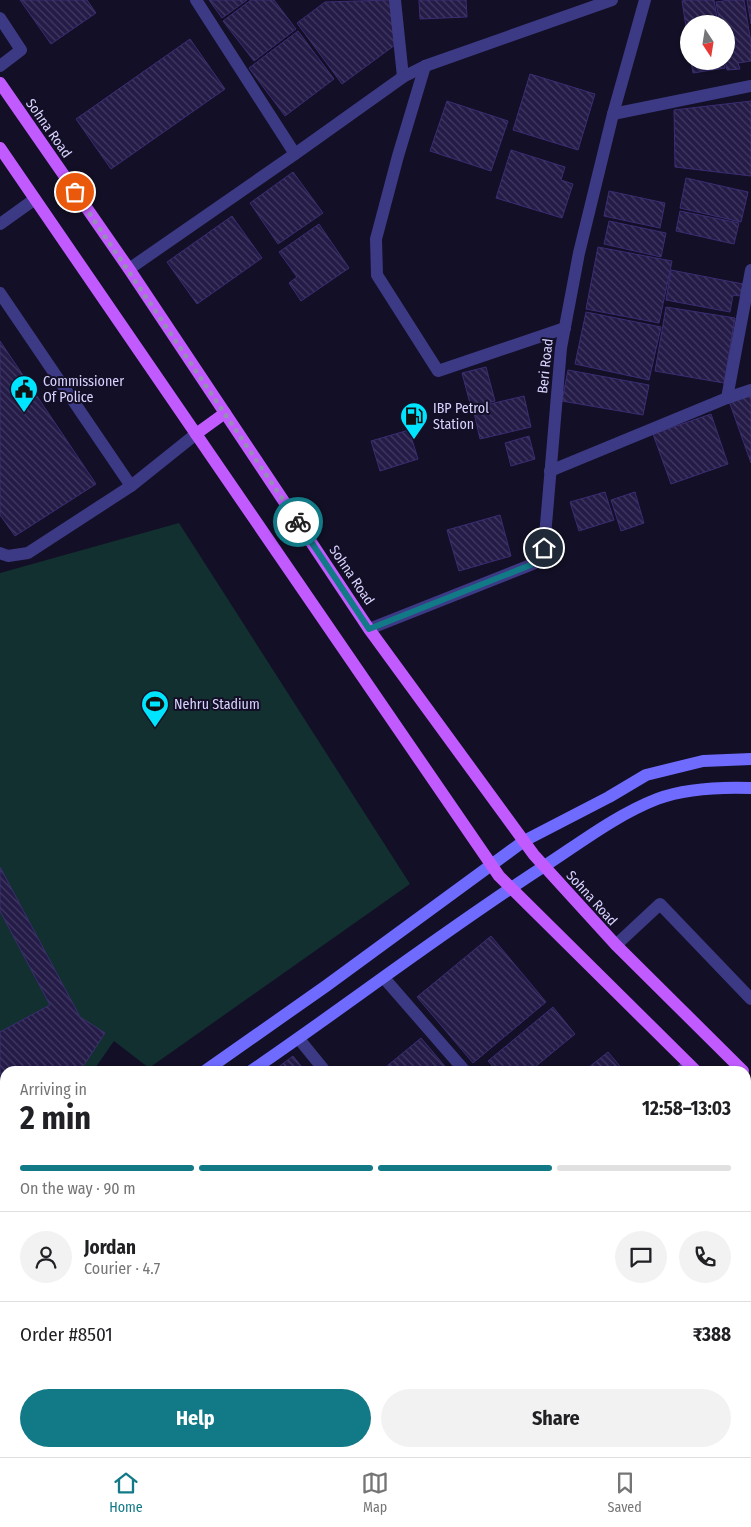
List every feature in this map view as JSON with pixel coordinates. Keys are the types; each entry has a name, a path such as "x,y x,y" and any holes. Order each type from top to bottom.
{"main road":[{"name":"Sohna Road","path":"0,83 129,269 369,629 524,841 544,866 616,945 733,1066"},
{"path":"0,148 499,876 686,1066"},
{"path":"196,434 225,413"},
{"path":"212,1066 326,986 524,841 609,797 646,775 702,761 751,759"},
{"path":"258,1066 511,887 616,819 659,799 697,790 751,788"}],"street":[{"path":"196,0 295,154"},
{"path":"395,0 403,76"},
{"path":"129,269 295,154 403,76 426,66 612,0"},
{"name":"Beri Road","path":"369,629 533,564 540,557 544,548 561,348 579,253 613,114 645,0"},
{"path":"0,18 21,50 0,66"},
{"path":"426,66 398,156 376,239 377,275 438,371 565,328"},
{"path":"613,114 751,86"},
{"path":"0,224 35,199"},
{"path":"727,398 751,270"},
{"path":"0,293 131,486"},
{"path":"550,471 727,398 751,390"},
{"path":"0,553 8,556 28,553 131,486 196,434"},
{"path":"616,945 660,904 751,999"},
{"path":"384,978 461,1066"},
{"path":"299,1039 321,1066"}],"green space":[{"name":"Nehru Stadium","path":"179,523 410,884 152,1066 146,1066 114,1041 96,1066 0,1066 0,573"}],"building":[{"path":"20,0 87,0 96,13 51,44"},
{"path":"209,0 247,0 222,18"},
{"path":"251,0 274,0 296,29 254,61 223,21"},
{"path":"390,0 395,45 342,84 297,23 325,2"},
{"path":"419,0 466,0 467,17 420,19"},
{"path":"714,0 716,15 684,15 682,1"},
{"path":"744,0 751,43 751,61 738,63 740,69 735,69 735,15 718,15 716,2"},
{"path":"747,0 751,0 751,24"},
{"path":"298,31 334,79 285,116 249,68"},
{"path":"190,39 225,89 111,169 76,119"},
{"path":"692,70 712,70 693,73"},
{"path":"530,74 595,94 578,150 513,130"},
{"path":"447,101 508,121 491,171 430,151"},
{"path":"751,101 751,176 675,167 674,110"},
{"path":"511,150 565,167 561,180 573,184 562,218 496,198"},
{"path":"293,172 323,213 278,244 250,203"},
{"path":"686,178 748,192 741,222 680,208"},
{"path":"609,191 665,203 660,228 604,216"},
{"path":"680,211 739,223 734,244 676,231"},
{"path":"232,216 262,258 197,304 167,262"},
{"path":"609,221 666,233 661,257 604,244"},
{"path":"319,224 349,268 301,301 289,283 297,277 279,252"},
{"path":"598,247 672,261 659,323 586,309"},
{"path":"671,270 743,284 740,296 733,295 730,312 666,300"},
{"path":"666,307 735,318 724,383 655,371"},
{"path":"586,312 661,327 649,380 575,364"},
{"name":"Commissioner Of Police","path":"0,341 96,484 15,536 0,515"},
{"path":"486,367 495,401 471,407 462,373"},
{"path":"568,370 649,385 643,415 562,401"},
{"path":"751,393 751,463 729,401"},
{"path":"524,396 531,427 480,439 473,408"},
{"path":"711,414 728,464 671,484 653,434"},
{"path":"409,430 418,459 380,471 371,441"},
{"path":"529,436 535,459 511,466 505,443"},
{"path":"605,492 614,520 579,531 570,502"},
{"path":"635,492 644,523 621,531 611,500"},
{"path":"500,515 511,556 459,571 447,530"},
{"path":"0,867 80,1017 105,1033 83,1066 0,1066 0,1032 50,1005 0,911"},
{"path":"491,936 546,1002 473,1063 417,997"},
{"path":"553,1007 575,1034 536,1066 492,1066 488,1061"},
{"path":"421,1038 445,1066 387,1066"},
{"path":"608,1052 620,1066 590,1066"},
{"path":"293,1056 301,1066 280,1066"}],"way so far":[{"path":"75,192 129,269 298,522"}],"place":[{"name":"Commissioner Of Police","path":"24,413"},
{"name":"IBP Petrol Station","path":"414,440"},
{"name":"Nehru Stadium","path":"155,728"}],"route":[{"path":"298,522 369,629 533,564 540,557 544,548"}]}
